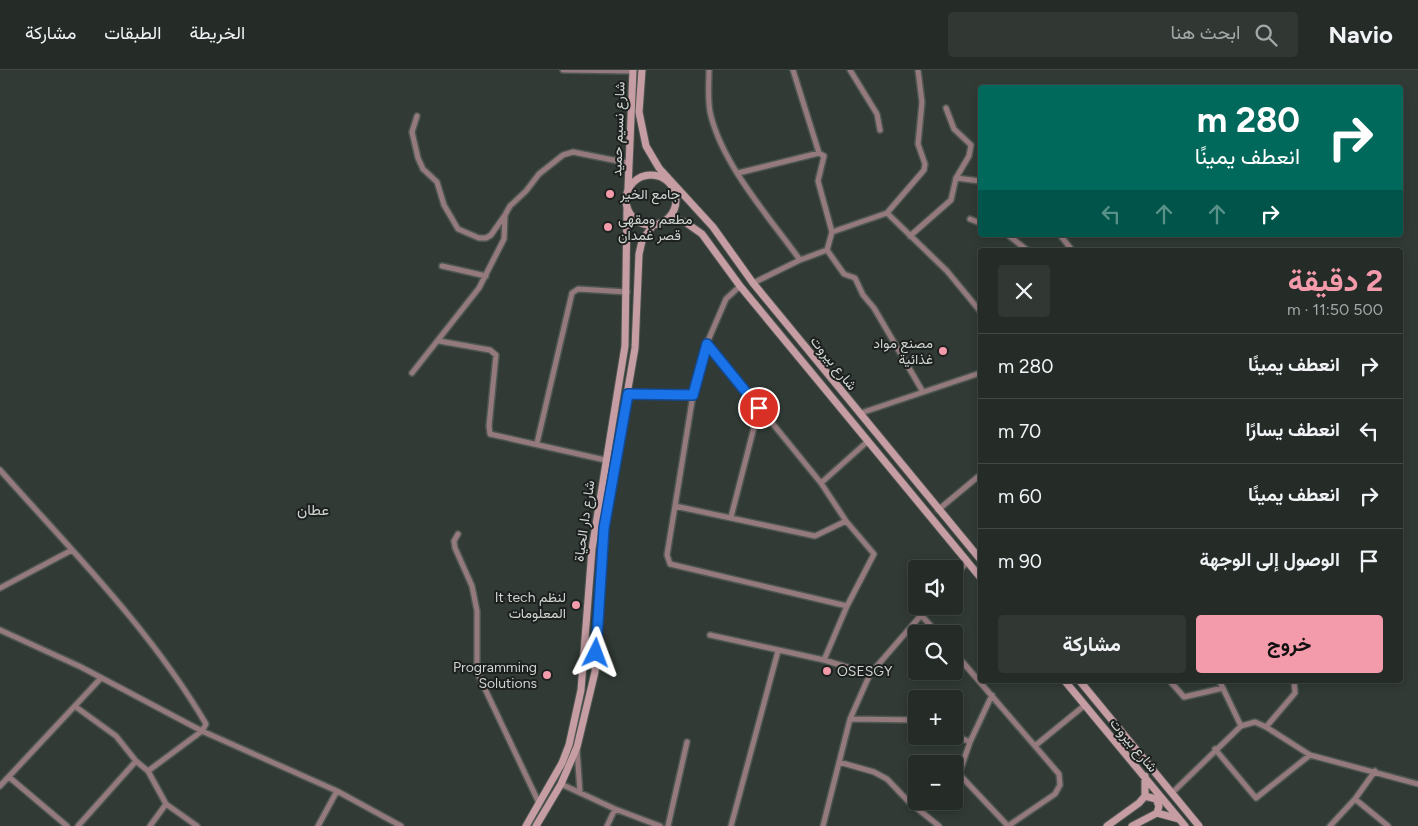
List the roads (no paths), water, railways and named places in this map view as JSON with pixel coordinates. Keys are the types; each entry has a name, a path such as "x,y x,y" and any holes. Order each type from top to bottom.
{"main road":[{"name":"شارع نسيم حميد","path":"628,189 632,70"},
{"name":"شارع نسيم حميد","path":"642,70 639,112 646,146 670,182"},
{"path":"647,175 655,175 670,182 676,198 676,207 666,220 652,225 637,221 627,208 626,195 633,182 647,175"},
{"name":"شارع بيروت","path":"670,182 713,227 753,283 937,510 978,557"},
{"name":"شارع دار الحياة","path":"526,826 562,763 577,712 581,690 592,549 605,460 619,394 625,346 627,208"},
{"name":"شارع بيروت","path":"666,220 672,219 693,226 740,286 845,411 978,575"},
{"name":"شارع دار الحياة","path":"536,826 561,784 577,747 595,672 604,528 635,348 639,254 642,241 652,225"},
{"path":"619,394 628,394"},
{"path":"845,411 852,405"},
{"name":"شارع بيروت","path":"1067,683 1185,826"},
{"name":"شارع بيروت","path":"1081,683 1199,826"},
{"path":"1107,826 1139,803 1144,796 1145,776"},
{"path":"1144,796 1156,799 1159,806 1157,813"},
{"path":"1132,826 1157,813 1179,818"}],"street":[{"path":"563,70 632,70"},
{"path":"709,70 710,115 722,146 738,173 800,260"},
{"path":"792,70 819,153 824,156 825,162 818,181 832,232 827,250"},
{"path":"850,70 877,114 880,130"},
{"path":"832,232 887,213 924,170 925,164 918,144 922,102 918,70"},
{"path":"910,236 951,200 956,178 969,156 971,145 954,129 946,108"},
{"path":"417,116 412,132 418,158 423,169 437,182 444,205 458,229 479,238 486,238 491,235 510,206 526,191 539,174 563,155 573,152 628,163"},
{"path":"738,173 819,153"},
{"path":"956,178 978,181"},
{"path":"887,213 947,271 978,309"},
{"path":"412,373 479,288 504,240 505,215"},
{"path":"970,219 978,222"},
{"path":"1011,237 1024,248"},
{"path":"1062,237 1070,248"},
{"path":"753,283 800,260 827,250"},
{"path":"827,250 844,274 856,278 863,296 874,308 923,392"},
{"path":"442,266 486,276"},
{"path":"740,286 726,299 707,344 693,395 667,554 670,564 847,606"},
{"path":"537,443 572,293 578,289 627,292"},
{"path":"439,341 494,352 496,355 488,426 490,434 537,443 605,460"},
{"path":"707,344 821,483 846,521 874,554 847,606 824,660"},
{"path":"860,413 978,374"},
{"path":"628,394 693,395"},
{"path":"731,517 759,408"},
{"path":"821,483 868,441"},
{"path":"0,470 131,619 190,698 206,724 202,731 148,771"},
{"path":"937,510 978,477"},
{"path":"675,506 815,536 846,521"},
{"path":"458,534 454,541 455,548 472,586 477,611 477,672 540,804"},
{"path":"0,588 72,550"},
{"path":"963,567 967,562"},
{"path":"823,826 850,719 870,674 921,615 930,625"},
{"path":"0,630 81,666 202,731 337,791 401,826"},
{"path":"710,635 824,660 870,674"},
{"path":"731,826 778,651"},
{"path":"963,662 978,679"},
{"path":"0,786 76,707 101,678"},
{"path":"981,683 992,695 1036,745 1059,774 1060,784 1055,794 1008,826 959,774 970,742 992,695"},
{"path":"1172,683 1184,697 1223,688"},
{"path":"1220,683 1241,726"},
{"path":"1266,727 1296,693 1294,683"},
{"path":"1036,745 1085,705"},
{"path":"76,707 116,736 136,761 148,771 166,804 197,826"},
{"path":"850,719 908,720"},
{"path":"1172,793 1241,726 1255,722 1310,755 1418,784"},
{"path":"963,739 970,742"},
{"path":"668,826 687,742"},
{"path":"577,747 580,793"},
{"path":"1216,749 1256,798 1310,755"},
{"path":"78,826 136,761"},
{"path":"839,762 874,772 887,779 909,802 939,826"},
{"path":"1330,826 1355,799 1375,771"},
{"path":"9,777 67,826"},
{"path":"561,784 615,809 660,826"},
{"path":"318,826 337,791"},
{"path":"1355,799 1388,826"},
{"path":"150,826 166,804"},
{"path":"607,826 615,809"}],"place":[{"name":"جامع الخير","path":"610,194"},
{"name":"مطعم ومقهى قصر غمدان","path":"608,227"},
{"name":"مصنع مواد غذائية","path":"943,351"},
{"name":"It tech لنظم المعلومات","path":"576,605"},
{"name":"OSESGY","path":"827,671"},
{"name":"Programming Solutions","path":"547,675"}],"district":[{"name":"عطان","path":"313,510"}]}
